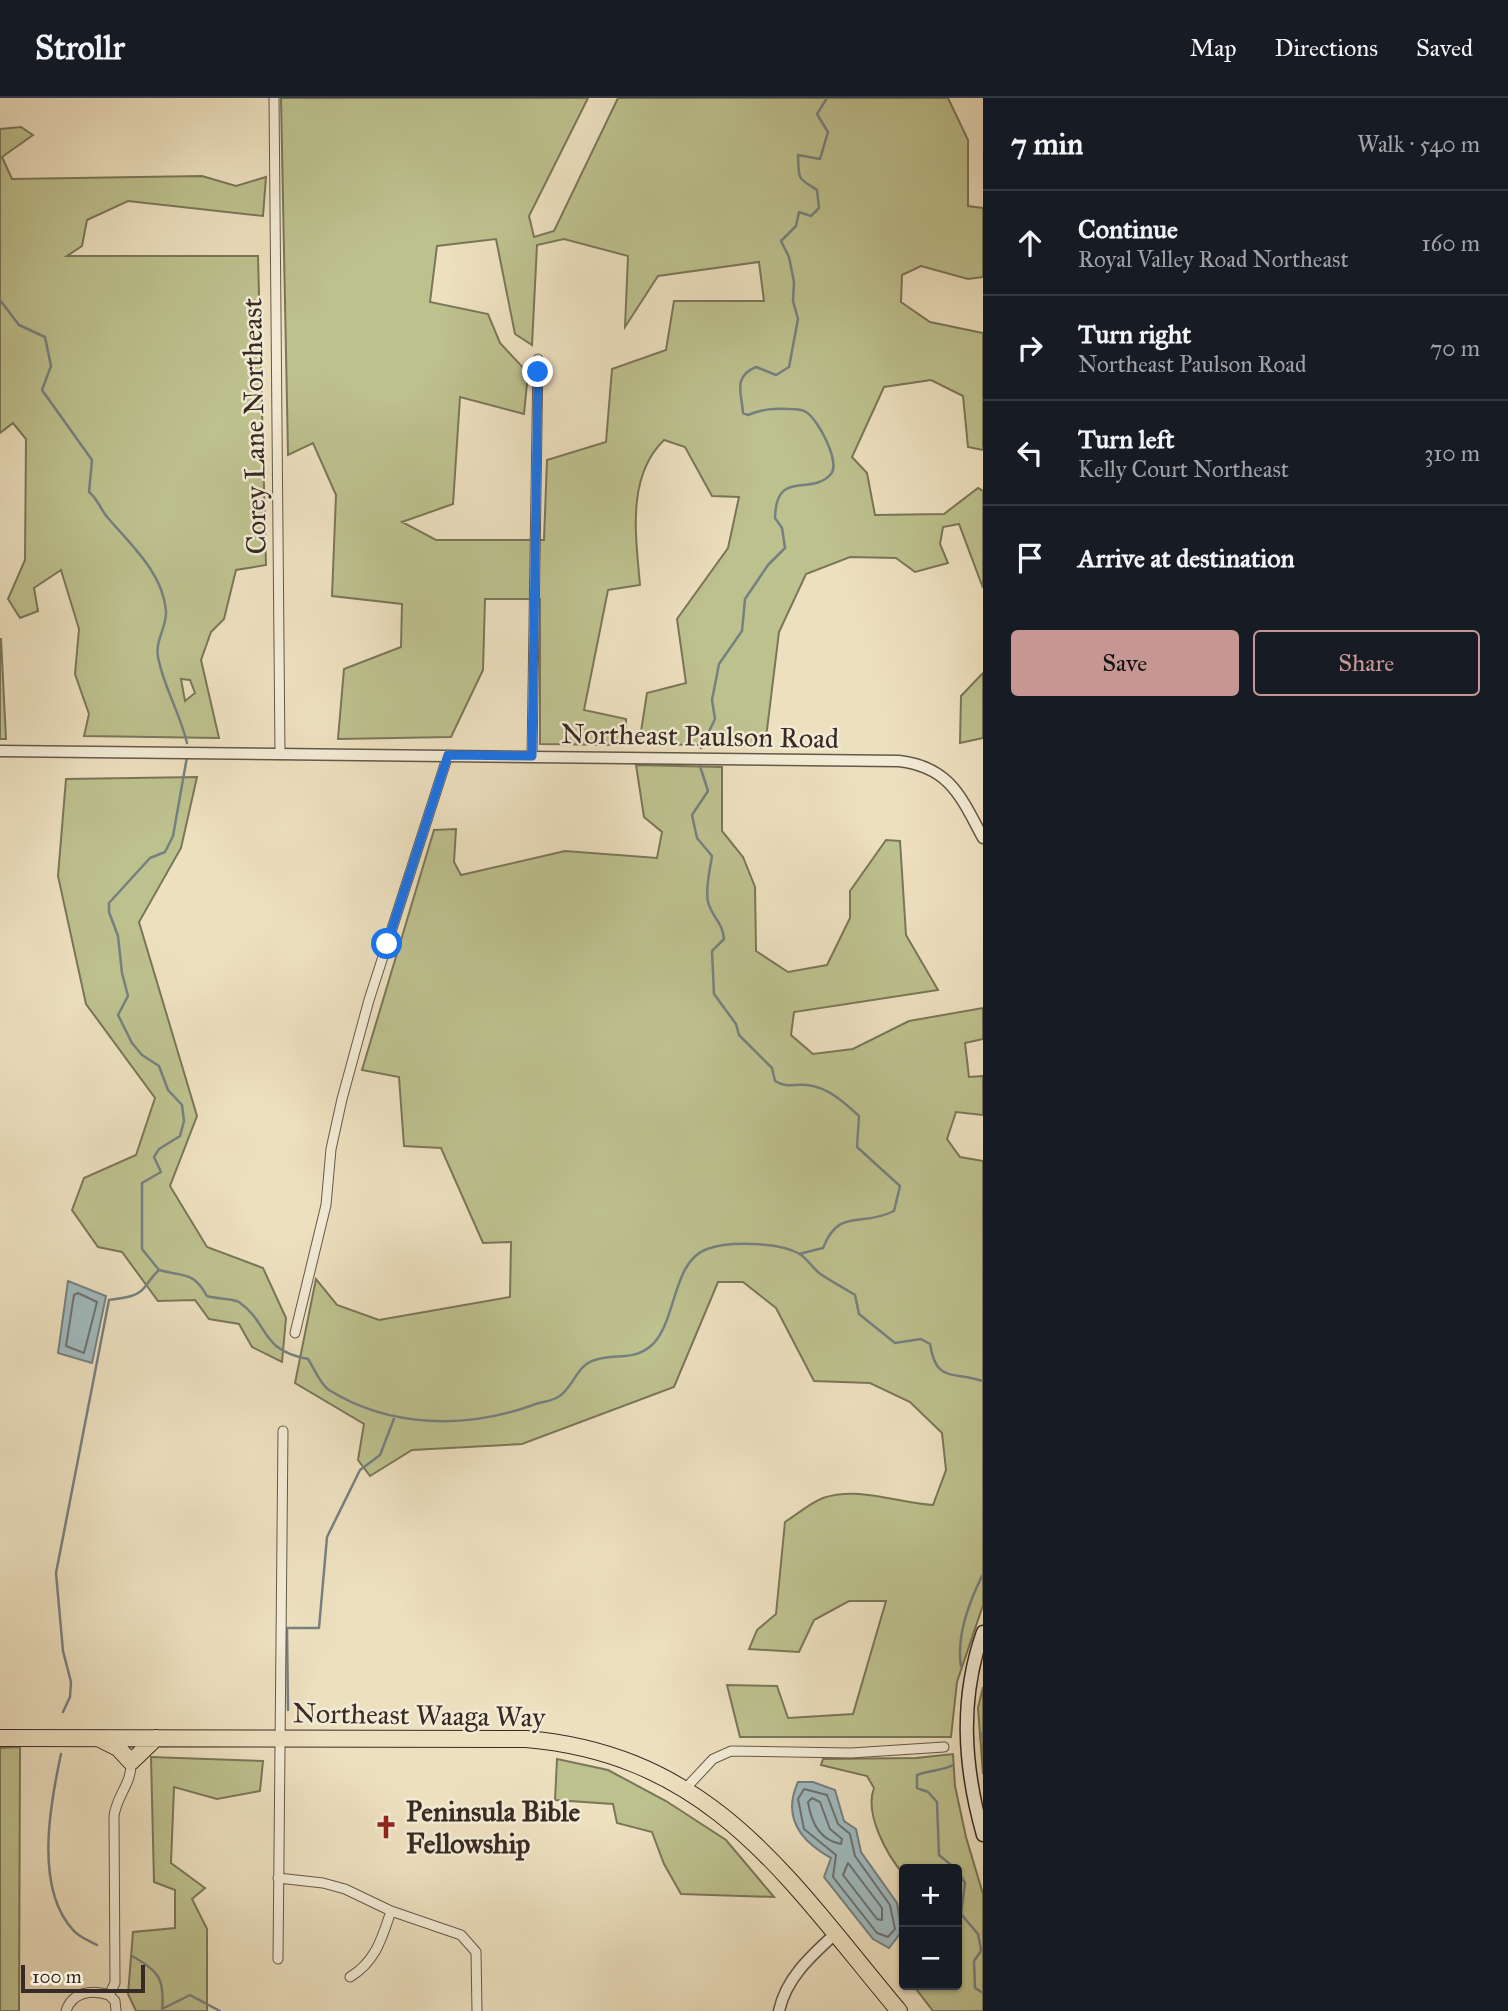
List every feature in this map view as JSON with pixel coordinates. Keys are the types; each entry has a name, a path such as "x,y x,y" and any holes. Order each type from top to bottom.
{"highway":[{"name":"Northeast Waaga Way","path":"0,1738 548,1741 628,1762 685,1789 751,1838 899,2011"},
{"path":"97,1738 118,1748 131,1762 156,1738"}],"main road":[{"path":"983,1632 971,1681 965,1737 970,1783 983,1835"}],"street":[{"name":"Corey Lane Northeast","path":"274,98 280,753"},
{"path":"532,756 538,359"},
{"name":"Northeast Paulson Road","path":"0,751 908,762 932,770 953,785 983,838"},
{"path":"295,1334 326,1205 331,1149 342,1099 369,1000 448,755"},
{"path":"278,1959 283,1431"},
{"path":"685,1789 713,1759 731,1751 851,1753 944,1747"},
{"path":"109,1995 115,1983 114,1816 117,1799 130,1780 131,1762"},
{"path":"278,1878 323,1883 345,1889 391,1910 461,1935 471,1943 476,1952 477,2011"},
{"path":"350,1976 365,1968 373,1956 391,1910"},
{"path":"779,2011 784,1994 799,1969 835,1934"},
{"path":"66,2011 69,2002 81,1994 109,1995"},
{"path":"109,1995 116,2011"}],"green space":[{"path":"281,98 588,98 529,216 534,237 554,231 618,98 948,98 968,140 968,206 983,208 983,277 968,279 921,266 902,275 901,302 930,322 983,333 983,450 968,447 963,396 931,380 884,387 852,457 867,473 875,515 944,514 978,488 983,491 983,588 959,524 943,527 940,544 948,563 915,572 896,558 850,557 806,574 779,632 765,746 639,744 647,693 686,683 677,619 728,548 739,497 712,496 685,447 664,440 652,455 639,489 636,528 640,585 608,590 584,710 626,719 625,745 540,744 540,599 485,599 483,670 451,737 338,739 344,669 401,647 402,604 332,596 336,495 313,443 288,455","holes":["496,239 515,334 532,345 537,245 564,239 628,256 625,327 658,276 759,262 764,301 674,301 666,350 612,369 606,442 547,460 544,540 436,540 402,522 453,504 460,397 524,414 528,373 500,343 488,314 430,302 437,246"]},
{"path":"21,127 33,135 2,157 12,179 202,176 236,186 266,177 263,216 128,201 87,220 82,246 67,256 258,256 266,565 236,570 224,619 211,632 201,660 219,738 84,736 89,714 75,674 79,629 61,570 34,588 38,611 20,618 8,599 25,560 26,439 13,423 0,433 0,129","holes":["181,679 190,680 195,693 185,701"]},
{"path":"1,639 6,739 0,739"},
{"path":"983,673 983,738 960,743 961,696"},
{"path":"636,765 722,767 722,831 743,857 755,887 756,951 788,972 827,965 850,918 850,891 886,840 900,841 906,935 938,990 794,1012 791,1035 813,1054 853,1049 909,1021 983,1008 983,1039 965,1043 969,1077 983,1076 983,1115 956,1112 947,1139 960,1157 983,1161 983,1605 957,1682 951,1737 740,1737 727,1685 777,1686 788,1718 853,1714 886,1601 849,1601 814,1620 799,1652 749,1649 757,1630 776,1614 785,1522 818,1500 837,1495 864,1494 933,1505 946,1470 942,1433 910,1402 870,1383 814,1381 776,1308 743,1282 718,1282 674,1387 522,1444 412,1450 370,1476 358,1460 364,1424 295,1383 316,1279 337,1305 379,1320 510,1297 511,1242 483,1243 441,1148 404,1146 399,1077 362,1070 434,830 456,829 454,862 461,875 565,851 657,858 662,832 644,817"},
{"path":"197,777 181,848 139,922 197,1116 170,1186 207,1247 263,1268 286,1318 282,1362 252,1347 239,1324 209,1319 195,1300 158,1301 122,1252 98,1247 72,1210 84,1178 136,1155 155,1098 86,1004 58,876 66,779"},
{"path":"983,1687 983,1774 978,1708"},
{"path":"20,1747 19,2011 0,2011 0,1748"},
{"path":"953,1754 955,1786 966,1837 983,1894 983,2011 933,2011 917,1990 962,1990 962,1864 899,1864 899,1868 879,1834 872,1810 874,1788 867,1776 821,1765 823,1759 916,1758"},
{"path":"151,1757 263,1761 260,1791 217,1799 174,1787 171,1863 205,1888 192,1899 207,1929 207,2011 136,2011 128,1994 133,1932 175,1928 175,1890 154,1882"},
{"path":"557,1759 608,1770 666,1801 726,1840 774,1897 681,1894 664,1864 652,1832 617,1823 613,1804 555,1800"}],"water":[{"path":"68,1281 106,1296 92,1363 58,1353"},
{"path":"798,1782 813,1782 835,1790 844,1821 856,1829 861,1852 897,1903 899,1935 889,1948 873,1939 824,1877 831,1858 811,1844 797,1827 793,1817 794,1795"}],"waterway":[{"path":"701,748 715,719 712,700 719,664 742,631 745,599 768,565 785,548 782,528 775,518 781,493 788,488 823,480 831,474 833,468 826,441 811,416 794,409 769,409 748,415 743,413 740,387 744,376 756,367 776,375 789,367 798,319 793,301 794,282 789,257 781,241 796,226 799,212 811,216 819,208 817,190 800,177 798,155 820,159 828,132 817,114 827,98"},
{"path":"0,300 19,325 45,337 51,366 42,390 92,460 89,492 145,560 159,584 166,611 158,657 187,743"},
{"path":"187,757 173,836 165,852 150,858 109,903 109,912 118,936 122,973 128,996 118,1015 132,1043 142,1055 159,1066 168,1090 182,1105 184,1121 180,1136 159,1149 154,1157 161,1172 142,1183 142,1249 159,1270 192,1279 207,1296 239,1302 249,1310 273,1343 292,1355 308,1359 329,1390 353,1403 403,1418 429,1421 482,1418 556,1398 589,1363 603,1358 633,1355 647,1349 661,1332 681,1277 696,1255 716,1246 740,1244 767,1245 800,1254 819,1273 855,1295 859,1314 895,1343 921,1339 930,1344 936,1365 941,1370 983,1381"},
{"path":"700,766 708,791 692,815 697,838 712,856 707,897 724,939 712,951 714,994 736,1024 739,1035 772,1068 775,1081 787,1085 815,1086 836,1096 859,1116 857,1147 900,1186 894,1211 844,1223 829,1235 823,1248 799,1254"},
{"path":"63,1712 70,1697 71,1682 63,1651 56,1573 109,1300 137,1294 159,1270"},
{"path":"288,1710 287,1628 319,1628 327,1537 360,1470 380,1455 395,1416"},
{"path":"961,1666 962,1631 983,1574"},
{"path":"980,1738 983,1732"},
{"path":"61,1754 50,1821 49,1870 62,1913 74,1931 97,1945"},
{"path":"950,1864 939,1855 937,1802 928,1792 917,1788 917,1775 953,1765"},
{"path":"962,1878 965,1883 962,1906"},
{"path":"962,1915 978,1934 981,1951 974,1961 975,1988 983,1993"},
{"path":"132,1956 148,1966 158,1977 162,1991 162,2011"},
{"path":"164,2008 190,1995 220,2011"}],"place":[{"name":"Peninsula Bible Fellowship","path":"386,1827"}],"route":[{"path":"387,944 448,755 532,756 538,372"}]}
